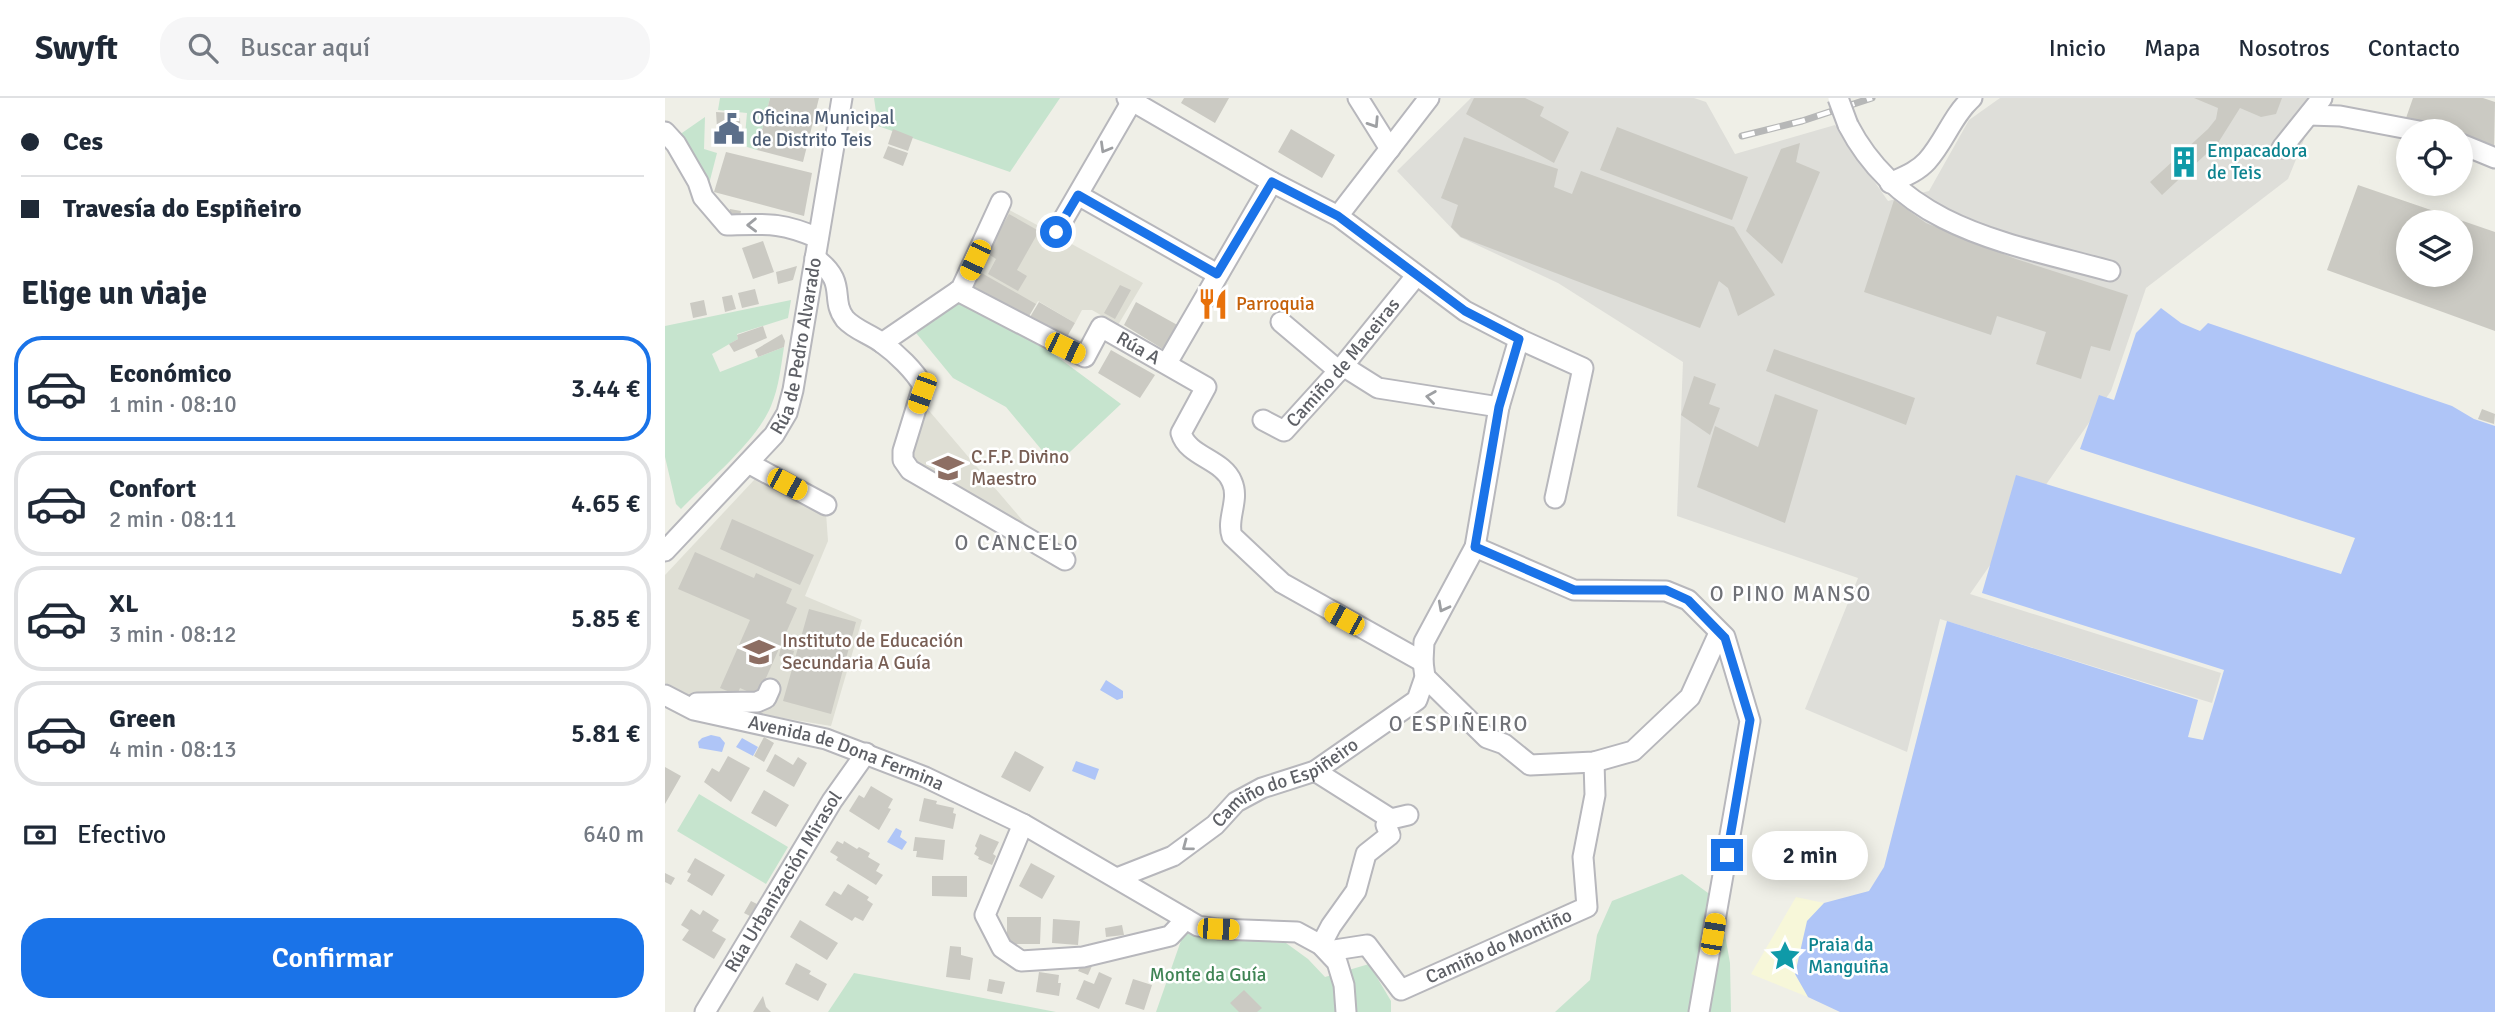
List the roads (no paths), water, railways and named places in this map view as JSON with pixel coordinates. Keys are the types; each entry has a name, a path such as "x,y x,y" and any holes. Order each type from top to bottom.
{"street":[{"name":"Rúa de Pedro Alvarado","path":"665,551 774,435 787,413 842,98"},
{"path":"1358,98 1390,149"},
{"path":"1338,216 1429,98"},
{"path":"1838,98 1848,125 1864,154 1890,183 1917,205 1974,233 2110,271"},
{"path":"1890,183 1916,171 1927,161 1960,109 1972,98"},
{"path":"2282,148 2322,98"},
{"path":"1056,232 1130,99 1154,104 1272,182 1338,216 1465,311 1583,368 1555,498"},
{"path":"2309,115 2340,116 2396,127"},
{"path":"665,132 687,163 703,197 727,225 778,224 792,227 816,248 833,275 841,312 846,321 882,343 919,378 923,386 903,451 903,460 910,470 1065,560"},
{"path":"2473,149 2495,158"},
{"path":"1167,363 1272,182"},
{"path":"1078,195 1217,274"},
{"path":"882,343 958,291 966,279 1000,201"},
{"name":"Camiño de Maceiras","path":"1263,420 1284,431 1341,368 1416,276"},
{"name":"Rúa A","path":"958,291 1085,358 1101,327 1206,387 1181,433 1184,443 1227,473 1233,483 1234,500 1229,528 1232,537 1282,583 1424,669"},
{"path":"1280,322 1341,368 1378,388 1499,407"},
{"name":"Camiño do Espiñeiro","path":"1117,878 1173,856 1215,825 1237,802 1262,788 1315,771 1417,700 1424,669 1424,642 1475,547 1499,407 1519,339"},
{"path":"748,463 826,505"},
{"path":"1475,547 1574,590 1666,590 1688,600 1725,638 1750,720 1699,1012"},
{"path":"1424,669 1487,738 1504,744 1530,765 1594,762 1633,751 1690,697 1719,633"},
{"path":"694,710 697,703 757,702 766,698 770,689"},
{"name":"Avenida de Dona Fermina","path":"665,695 694,710 826,739 926,778 1023,824 1198,926 1297,932 1324,948"},
{"name":"Rúa Urbanización Mirasol","path":"705,1012 832,801 866,753"},
{"name":"Camiño do Montiño","path":"1324,948 1367,945 1401,990 1587,906 1583,857 1595,795 1594,762"},
{"path":"1315,771 1399,817 1386,825 1390,835 1366,854 1356,891 1331,926 1324,948 1337,962 1344,985 1346,1012"},
{"path":"1023,824 985,915 1002,948 1021,961 1083,957 1170,936 1186,919"}],"water":[{"path":"2161,308 2181,323 2200,331 2208,323 2452,406 2474,419 2495,426 2495,1012 1840,1012 1808,997 1795,974 1807,921 1824,903 1869,891 1884,867 1947,621 2198,700 2188,737 2203,740 2224,670 1982,593 2016,475 2341,574 2355,538 2080,449 2099,395 2114,400 2136,333"},
{"path":"1106,680 1123,691 1123,698 1117,700 1100,690"},
{"path":"711,735 720,737 725,743 722,752 699,748 698,742"},
{"path":"742,738 758,747 753,756 736,747"},
{"path":"1076,761 1099,769 1095,780 1072,771"},
{"path":"896,828 902,831 900,837 907,842 902,850 887,842"}],"railway":[{"path":"1742,136 1802,121 1872,98"}],"place":[{"name":"Oficina Municipal de Distrito Teis","path":"729,129"},
{"name":"Empacadora de Teis","path":"2184,162"},
{"name":"Parroquia","path":"1213,304"},
{"name":"C.F.P. Divino Maestro","path":"948,468"},
{"name":"Instituto de Educación Secundaria A Guía","path":"759,652"},
{"name":"Praia da Manguiña","path":"1785,956"}],"district":[{"name":"O CANCELO","path":"1017,543"},
{"name":"O PINO MANSO","path":"1791,594"},
{"name":"O ESPIÑEIRO","path":"1459,724"}],"park label":[{"name":"Monte da Guía","path":"1208,975"}]}
